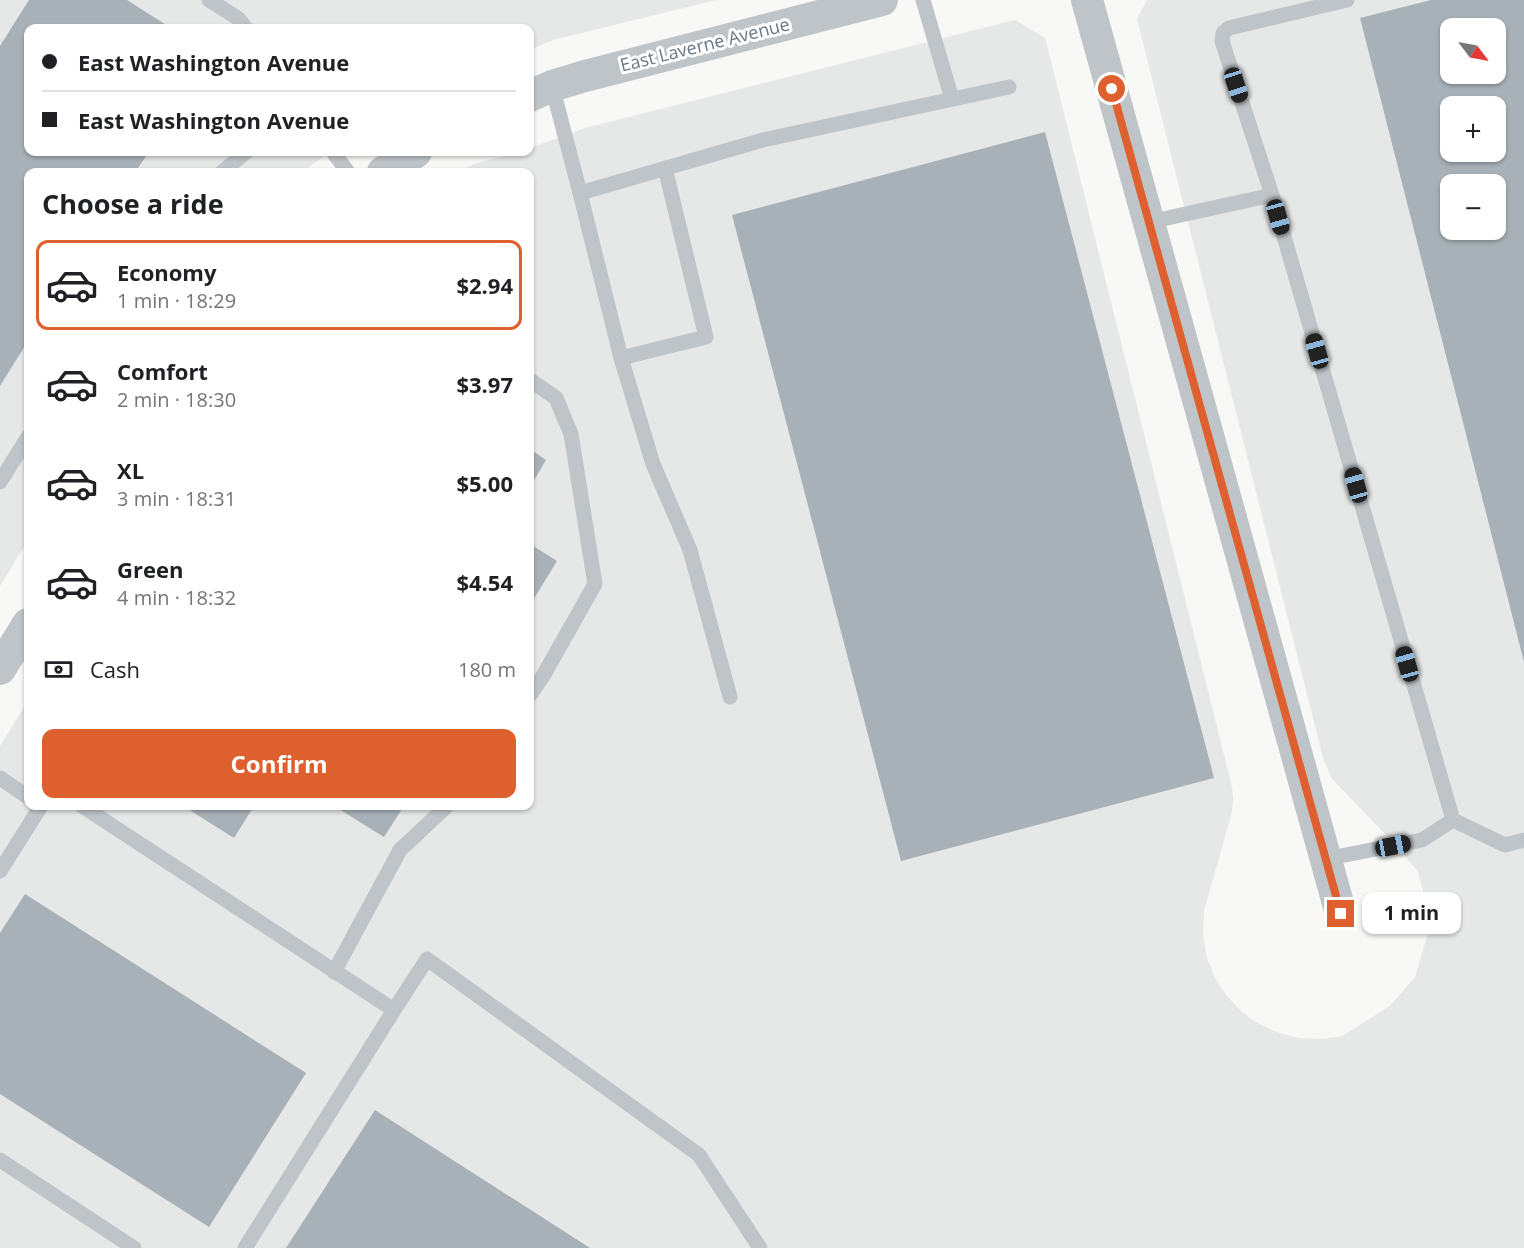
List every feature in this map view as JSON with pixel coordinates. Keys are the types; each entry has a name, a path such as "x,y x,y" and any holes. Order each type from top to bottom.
{"street":[{"name":"East Laverne Avenue","path":"541,91 585,76 882,0"},
{"path":"1087,0 1341,914"},
{"path":"1,666 24,630"}],"lane":[{"path":"209,0 239,19 243,24"},
{"path":"923,0 952,99"},
{"path":"1347,0 1229,28 1223,33 1222,41 1272,195 1453,820 1504,844 1524,840"},
{"path":"579,193 764,140 1009,87"},
{"path":"541,91 579,193 621,358 652,464 690,550 730,697"},
{"path":"227,168 241,156"},
{"path":"621,358 706,337 665,168"},
{"path":"1149,222 1272,195"},
{"path":"534,383 556,398 571,434 595,584 534,689"},
{"path":"0,482 24,443"},
{"path":"0,778 24,794"},
{"path":"0,871 38,810"},
{"path":"88,810 394,1011"},
{"path":"334,972 400,850 443,810"},
{"path":"1325,859 1422,840 1453,820"},
{"path":"245,1248 427,959 699,1155 760,1248"},
{"path":"0,1160 134,1248"}],"shaded area":[{"path":"0,0 716,0 553,40 534,48 534,24 24,24 24,156 324,156 308,168 24,168 24,547 0,586"},
{"path":"1147,0 1524,0 1524,1248 0,1248 0,746 24,707 24,810 534,810 534,168 466,168 474,164 503,156 534,156 534,147 585,128 1015,20 1045,38 1232,787 1232,812 1204,911 1203,934 1207,958 1215,978 1242,1012 1259,1024 1279,1033 1299,1038 1321,1039 1342,1036 1390,1006 1415,977 1428,933 1425,896 1417,870 1332,779 1323,758 1137,19"}],"building":[{"path":"29,0 127,0 165,24 24,24 24,156 146,156 138,168 24,168 24,347 0,386 0,46"},
{"path":"1431,0 1524,0 1524,662 1360,18"},
{"path":"1045,132 1214,778 901,861 732,215"},
{"path":"534,452 546,460 534,480"},
{"path":"534,547 557,561 534,598"},
{"path":"189,810 252,810 234,838"},
{"path":"340,810 401,810 384,837"},
{"path":"25,894 306,1073 209,1227 0,1094 0,933"},
{"path":"375,1110 590,1248 286,1248"}],"route":[{"path":"1112,89 1341,914"}]}
